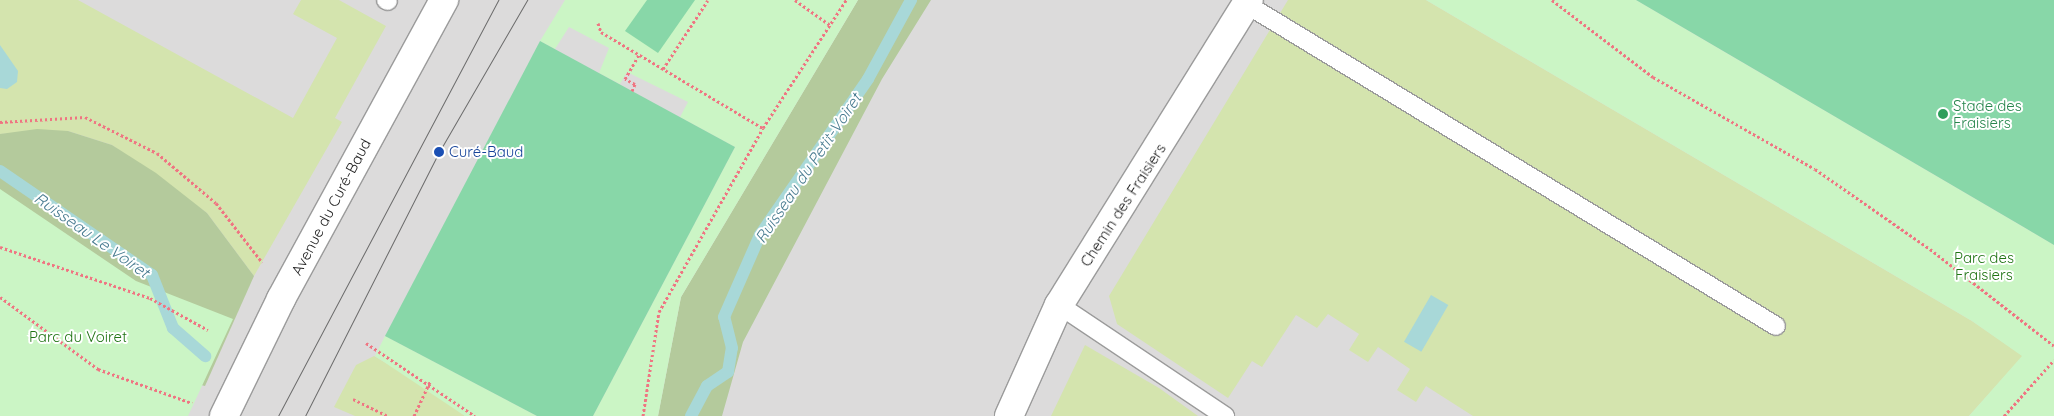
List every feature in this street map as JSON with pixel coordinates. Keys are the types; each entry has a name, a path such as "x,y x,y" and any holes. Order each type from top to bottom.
{"street":[{"name":"Avenue du Curé-Baud","path":"213,411 281,299 444,0"},
{"name":"Chemin des Fraisiers","path":"1009,416 1059,305 1248,2"}],"lane":[{"path":"1248,2 1776,326"},
{"path":"1059,305 1225,416"}],"path":[{"path":"663,69 708,0"},
{"path":"795,0 830,24"},
{"path":"643,416 659,312 763,128 846,0"},
{"path":"1552,0 1653,77 1815,169 1930,249 2054,346"},
{"path":"598,23 602,32 763,128"},
{"path":"632,91 635,84 625,79 639,55"},
{"path":"0,122 85,117 157,153 216,203 265,265"},
{"path":"0,247 150,298 208,330"},
{"path":"0,297 98,369 213,411"},
{"path":"366,343 430,382 475,416"},
{"path":"2004,416 2054,360"},
{"path":"414,416 430,382"},
{"path":"354,399 388,416"}],"shaded area":[{"path":"0,0 2054,0 2054,416 0,416"}],"green space":[{"path":"0,0 78,0 293,118 337,38 293,14 301,0 339,0 386,26 335,118 342,122 254,276 207,213 112,145 68,131 0,134"},
{"path":"565,0 858,0 681,297 658,416 593,416 735,147 680,117 688,102 627,72 620,84 599,73 609,48 569,27 555,49 540,41"},
{"path":"647,0 695,0 658,53 625,31"},
{"path":"858,0 931,0 882,79 743,342 722,416 658,416 681,297"},
{"path":"1288,0 1426,0 1972,321 2023,356 1969,416 1473,416 1426,386 1416,402 1397,390 1410,369 1378,347 1368,362 1349,350 1359,334 1328,314 1317,328 1296,315 1262,367 1252,361 1228,398 1117,324 1109,296"},
{"name":"Parc des Fraisiers","path":"1426,0 1636,0 2054,245 2054,416 1969,416 2022,356 1972,321"},
{"name":"Stade des Fraisiers","path":"1636,0 2054,0 2054,245 2027,229"},
{"path":"540,41 735,147 593,416 537,416 385,336"},
{"path":"37,129 68,131 112,145 156,173 207,213 254,276 205,386 145,371 0,283 0,134"},
{"name":"Parc du Voiret","path":"0,189 136,281 233,319 188,416 0,416"},
{"path":"385,336 537,416 465,416 375,356"},
{"path":"1085,345 1159,388 1198,416 1051,416"},
{"path":"374,356 422,384 465,416 355,416 334,407 356,365"}],"water":[{"path":"0,45 18,71 17,82 7,89 0,88"},
{"path":"1431,295 1448,305 1421,352 1404,342"}],"waterway":[{"name":"Ruisseau du Petit-Voiret","path":"691,416 707,386 728,372 732,348 724,317 760,235 868,79 911,0"},
{"name":"Ruisseau Le Voiret","path":"0,171 152,275 173,328 205,356"}],"tram line":[{"path":"278,416 498,0"},
{"path":"305,416 439,152 527,0"}],"place":[{"name":"Stade des Fraisiers","path":"1943,114"},
{"name":"Curé-Baud","path":"439,152"}]}
